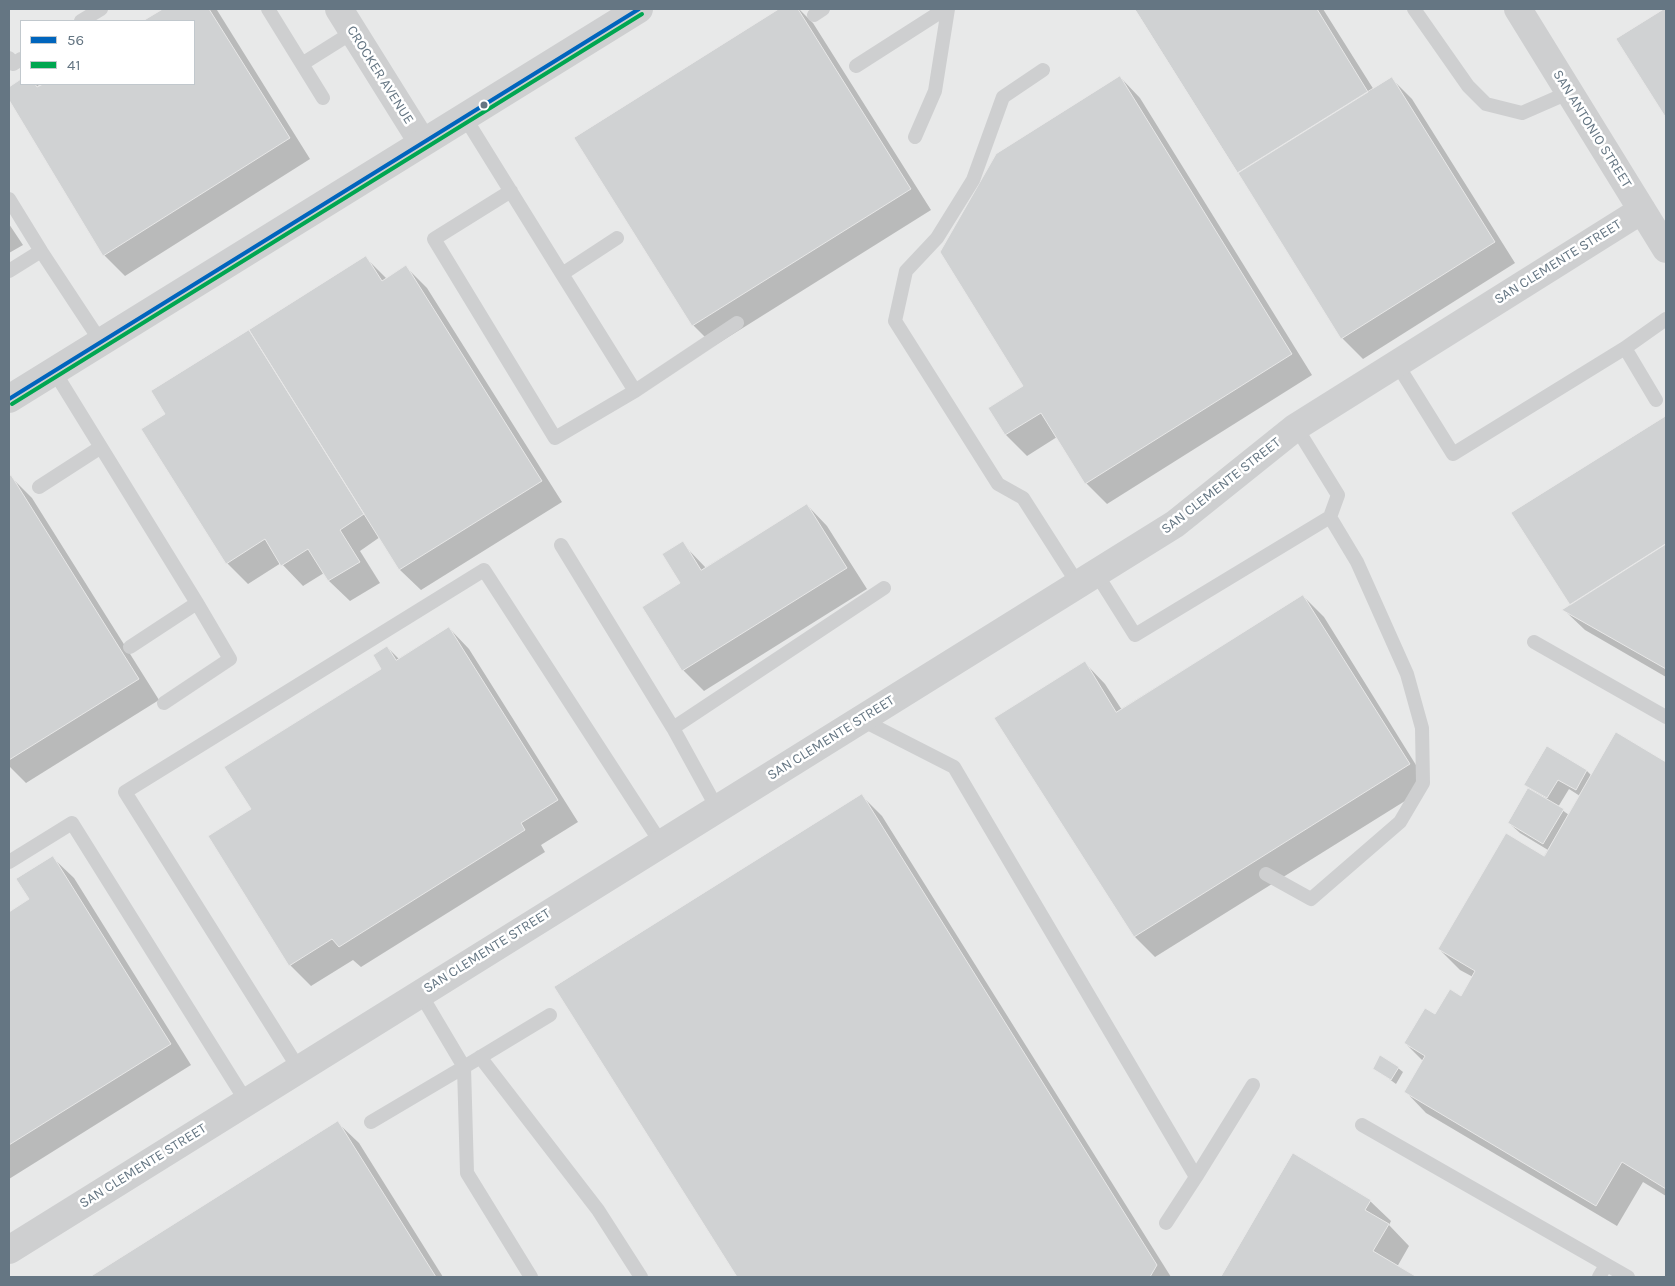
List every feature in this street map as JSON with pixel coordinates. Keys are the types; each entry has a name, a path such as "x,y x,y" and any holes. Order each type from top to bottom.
{"street":[{"name":"CROCKER AVENUE","path":"339,9 422,142"},
{"path":"9,399 639,9"},
{"name":"SAN ANTONIO STREET","path":"1518,9 1666,249"},
{"name":"SAN CLEMENTE STREET","path":"9,1250 1175,524 1296,427 1642,210"}],"lane":[{"path":"83,20 101,9"},
{"path":"268,9 323,98"},
{"path":"856,66 946,9"},
{"path":"915,137 935,91 946,9"},
{"path":"1414,9 1468,86 1486,104 1522,113 1570,92"},
{"path":"302,64 353,32"},
{"path":"9,58 13,64 20,59"},
{"path":"1043,70 1003,97 972,180 937,238 906,271 895,321 998,484 1023,498 1135,635 1330,517 1338,495 1296,427"},
{"path":"464,116 635,391"},
{"path":"511,191 434,239 555,438 635,391 737,323"},
{"path":"9,199 101,342"},
{"path":"562,274 617,238"},
{"path":"9,271 41,251"},
{"path":"1397,364 1453,454 1625,348 1666,318"},
{"path":"1625,348 1656,400"},
{"path":"54,371 230,659 164,703"},
{"path":"39,487 101,447"},
{"path":"1266,874 1311,899 1400,822 1423,783 1422,728 1407,674 1357,562 1330,517"},
{"path":"561,545 673,728 717,808"},
{"path":"299,1069 125,792 484,570 661,843"},
{"path":"673,728 884,588"},
{"path":"130,647 197,603"},
{"path":"1534,642 1666,717"},
{"path":"860,719 954,767 1196,1176"},
{"path":"9,862 72,823 246,1101"},
{"path":"420,993 464,1067 467,1173 531,1277"},
{"path":"371,1122 550,1014"},
{"path":"480,1057 598,1210 641,1277"},
{"path":"1166,1223 1253,1085"},
{"path":"1362,1125 1603,1271 1628,1277"}],"shaded area":[{"path":"9,9 1666,9 1666,1277 9,1277"}],"building":[{"path":"163,9 209,9 290,138 103,256 9,100 9,87 20,80 20,85 36,85 37,87 41,85 195,85 195,20 145,20"},
{"path":"779,9 798,9 911,189 692,326 574,138"},
{"path":"1135,9 1317,9 1368,92 1238,173"},
{"path":"1666,9 1666,118 1616,39"},
{"path":"1120,76 1292,354 1085,484 1041,413 1005,435 988,408 1023,386 940,252 996,154"},
{"path":"1392,77 1495,242 1341,339 1238,173"},
{"path":"366,256 382,281 406,265 542,481 399,570 249,330"},
{"path":"249,330 364,514 340,530 360,562 328,581 308,549 281,566 265,539 226,564 141,429 165,414 151,391"},
{"path":"1666,416 1666,544 1570,605 1511,513"},
{"path":"11,475 139,679 9,760 9,477"},
{"path":"807,504 847,568 682,671 642,607 680,583 662,554 683,541 701,570"},
{"path":"1666,544 1666,669 1562,610"},
{"path":"1303,595 1410,764 1134,937 994,718 1085,661 1116,712"},
{"path":"449,627 558,800 521,823 525,830 339,947 332,939 289,966 208,836 251,809 224,767 381,669 373,655 387,646 396,660"},
{"path":"1616,732 1666,762 1666,1189 1622,1162 1596,1206 1404,1092 1425,1056 1404,1043 1425,1008 1435,1014 1450,989 1461,996 1475,971 1438,949 1506,833 1544,856"},
{"path":"1547,746 1587,770 1576,790 1558,780 1547,798 1524,785"},
{"path":"1528,788 1564,809 1543,844 1508,823"},
{"path":"862,794 1157,1265 1150,1277 737,1277 554,987"},
{"path":"53,856 171,1044 9,1145 9,912 29,899 16,879"},
{"path":"1380,1055 1399,1067 1391,1080 1373,1069"},
{"path":"338,1121 436,1277 90,1277"},
{"path":"1293,1153 1371,1200 1365,1210 1389,1224 1373,1251 1417,1277 1221,1277"}],"transit line":[{"name":"56","path":"9,399 639,9"},
{"name":"41","path":"12,404 642,14"}]}
